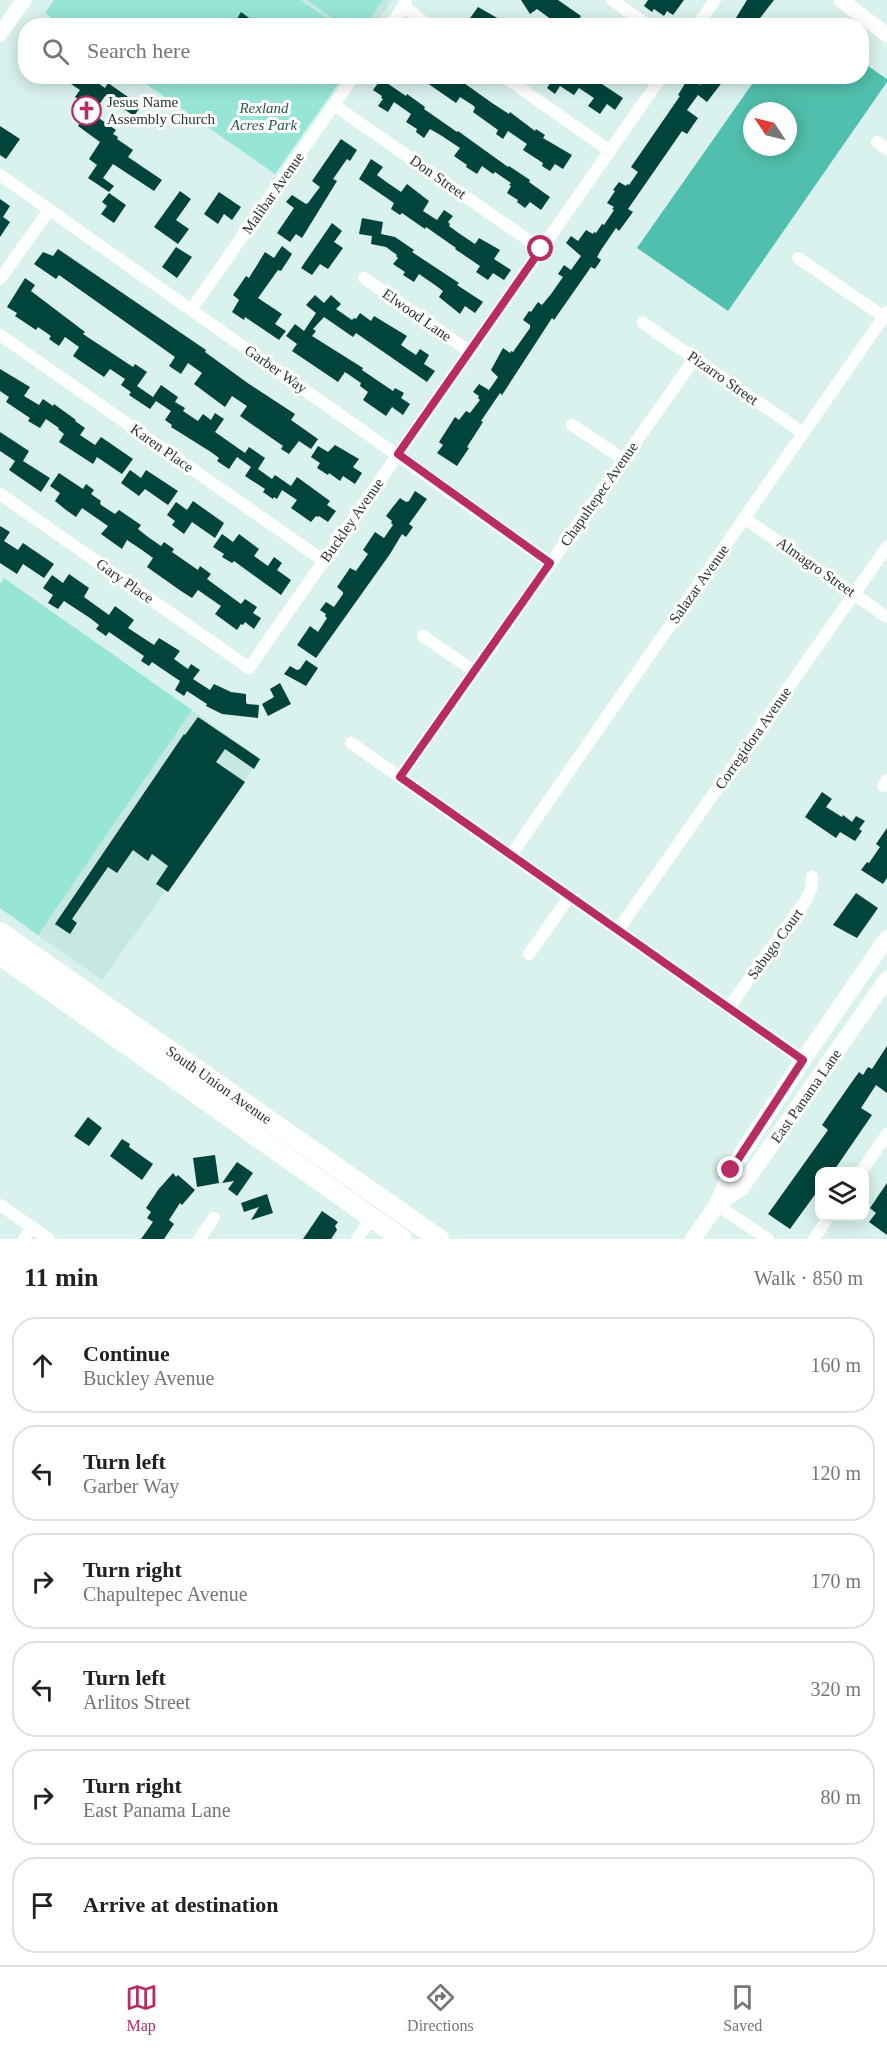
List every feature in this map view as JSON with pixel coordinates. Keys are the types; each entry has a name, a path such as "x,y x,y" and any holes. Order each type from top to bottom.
{"main road":[{"name":"South Union Avenue","path":"0,932 439,1239"},
{"name":"East Panama Lane","path":"693,1239 717,1205 731,1170 887,938"},
{"path":"0,943 46,974 58,972"},
{"name":"South Union Avenue","path":"0,955 402,1239"},
{"name":"East Panama Lane","path":"717,1205 741,1188 887,979"},
{"path":"68,1003 86,1004 152,1049 166,1048"},
{"path":"745,1182 756,1151 803,1079 805,1064 803,1060"}],"street":[{"path":"0,34 24,0"},
{"path":"612,0 638,18"},
{"path":"703,18 715,0"},
{"path":"841,0 865,18"},
{"path":"395,18 405,3 421,18"},
{"path":"869,21 887,35"},
{"name":"Malibar Avenue","path":"191,310 348,84"},
{"path":"514,84 610,151"},
{"name":"Buckley Avenue","path":"249,668 656,84"},
{"name":"Don Street","path":"334,105 541,249"},
{"name":"Garber Way","path":"0,176 550,563"},
{"path":"0,279 49,210"},
{"path":"798,258 885,315"},
{"name":"Elwood Lane","path":"364,278 470,352"},
{"name":"Salazar Avenue","path":"511,855 885,315"},
{"name":"Pizarro Street","path":"643,322 803,434"},
{"name":"Karen Place","path":"0,335 324,561"},
{"name":"Chapultepec Avenue","path":"400,777 695,358"},
{"path":"572,425 623,459"},
{"name":"Gary Place","path":"0,494 249,668"},
{"name":"Almagro Street","path":"744,518 887,617"},
{"name":"Corregidora Avenue","path":"618,930 887,547"},
{"path":"423,636 474,671"},
{"path":"351,743 803,1060"},
{"name":"Sabugo Court","path":"729,1007 806,900 811,889 812,877"},
{"path":"529,954 570,896"},
{"path":"864,1167 887,1134"},
{"path":"0,1205 49,1239"},
{"path":"717,1205 768,1239"},
{"path":"357,1239 372,1217"},
{"path":"199,1239 214,1218"},
{"path":"814,1239 826,1221"},
{"path":"24,1239 32,1227"}],"shaded area":[{"path":"300,0 392,0 380,18 326,18"},
{"path":"869,67 887,79 887,82 728,311 637,248 752,84 869,84"},
{"path":"192,710 260,759 102,980 38,935"}],"green space":[{"path":"54,0 300,0 327,18 52,18 45,13"},
{"path":"307,0 383,0 370,18 332,18"},
{"name":"Rexland Acres Park","path":"146,84 338,84 275,174"},
{"path":"4,578 192,710 38,935 0,908 0,584"}],"building":[{"path":"521,0 558,0 581,16 580,18 549,18 537,9 530,14"},
{"path":"648,0 684,0 673,15 667,11 664,16 644,6"},
{"path":"747,0 774,0 760,18 736,18"},
{"path":"478,7 497,18 470,18"},
{"path":"241,12 249,18 238,18"},
{"path":"71,84 99,84 105,88 109,84 141,106 134,116 105,96 93,114 116,130 113,134 118,137 117,139 133,150 128,157 162,180 154,191 113,164 103,178 114,186 109,192 88,178 97,165 89,159 100,142 78,126 84,117 73,109 80,100 75,97 80,90"},
{"path":"377,84 388,84 406,96 407,94 425,107 424,109 530,180 529,182 550,197 541,210 530,202 525,208 507,193 511,183 482,166 477,174 466,167 467,165 454,156 460,148 430,129 424,138 416,132 417,129 406,122 411,114 394,102 388,112 378,106 383,99 373,90"},
{"path":"429,84 465,84 535,131 536,129 545,135 543,138 572,155 563,169 555,164 550,171 542,166 543,163 523,150 527,144 508,131 503,139 496,134 498,130 473,112 474,106 460,97 456,103"},
{"path":"550,84 602,84 623,98 615,110 607,104 600,114 588,106 594,98 579,88 574,95 560,86 555,94 547,88"},
{"path":"685,84 721,84 707,102 698,95 687,110 698,118 687,134 682,131 628,209 633,212 619,231 616,228 601,250 597,257 601,260 595,269 591,267 554,320 552,318 502,395 500,393 481,421 483,422 457,466 437,453 443,445 439,442 455,417 459,420 466,411 470,413 480,400 479,396 473,392 479,384 489,390 498,377 491,370 503,348 510,353 513,352 530,328 530,325 523,320 529,311 531,312 538,302 542,305 551,294 563,277 558,274 564,265 571,270 581,256 566,243 571,236 578,241 586,230 593,234 602,224 604,225 614,210 612,209 614,207 607,203 615,191 613,190 619,182 626,186 629,185 638,172 631,167 680,96 678,95"},
{"path":"0,126 20,139 6,159 0,155"},
{"path":"341,139 357,150 350,161 347,159 333,179 337,181 302,238 296,234 290,242 277,233 294,208 286,202 292,195 308,203 320,187 312,181"},
{"path":"371,159 383,167 377,175 385,181 401,192 407,184 429,201 423,211 437,220 444,210 453,216 448,222 449,226 460,234 475,244 479,238 500,250 494,259 511,270 504,280 493,273 488,280 476,272 480,266 456,248 426,227 425,229 402,213 400,215 391,209 394,203 359,179"},
{"path":"180,191 191,199 176,220 189,229 178,244 154,227"},
{"path":"219,192 241,207 232,220 224,214 218,224 204,214"},
{"path":"109,193 126,205 114,223 101,214 107,206 102,202"},
{"path":"0,199 10,206 3,217 10,222 0,237"},
{"path":"362,218 383,222 381,234 395,237 414,250 412,252 483,302 475,313 465,306 460,314 439,297 443,291 419,274 414,282 403,275 405,272 393,264 398,258 397,255 386,247 371,244 372,236 359,234"},
{"path":"332,223 342,231 334,242 343,248 328,269 320,264 312,275 301,268"},
{"path":"282,246 292,254 258,298 282,314 275,324 286,331 279,340 245,317 244,320 232,312 239,300 233,295 246,276 249,278 265,252 274,258"},
{"path":"176,247 192,257 177,278 162,267"},
{"path":"58,249 295,414 291,420 318,439 311,449 299,441 289,454 281,449 283,446 240,416 247,406 232,396 225,407 194,384 202,373 188,363 181,374 169,366 175,357 59,275 56,279 34,264 43,252 53,256"},
{"path":"25,278 35,285 31,291 85,332 83,334 133,367 135,364 147,372 137,386 153,397 161,385 178,397 175,402 185,408 183,411 198,421 203,414 211,420 215,413 224,419 215,432 245,453 249,447 265,458 258,469 272,479 275,475 291,486 297,477 330,501 327,505 336,511 328,522 316,516 311,522 291,508 297,500 282,490 277,499 274,497 273,499 263,492 265,489 245,476 251,467 237,457 229,469 217,461 219,458 211,452 171,427 172,425 165,420 171,411 156,401 150,409 129,395 131,392 121,385 125,379 110,369 104,377 73,356 79,347 65,337 59,346 49,339 51,336 38,327 36,330 15,316 17,313 7,307"},
{"path":"315,295 324,303 331,295 341,304 336,309 352,320 356,319 360,313 371,321 374,316 407,336 401,345 416,355 420,349 429,355 424,364 435,371 427,382 356,333 353,337 324,317 313,329 316,331 312,336 363,368 362,370 393,391 395,388 404,393 401,398 410,404 403,415 392,407 386,416 363,400 368,392 360,386 361,383 345,372 338,382 292,351 297,344 286,336 295,324 304,331 316,313 306,305"},
{"path":"0,369 30,387 24,396 39,405 43,399 53,406 54,404 76,420 85,428 80,435 95,445 101,437 133,459 122,474 97,457 93,464 59,442 64,434 46,419 40,428 28,421 30,418 6,402 9,397 0,391"},
{"path":"0,432 29,451 23,461 50,478 41,492 9,470 15,461 0,451"},
{"path":"335,445 359,459 353,467 362,473 355,484 343,476 340,481 329,473 328,475 317,468 320,463 311,457 318,446 328,452"},
{"path":"130,470 141,478 146,470 178,491 168,505 145,489 139,496 121,483"},
{"path":"59,473 83,489 86,484 94,490 91,494 101,501 101,505 115,514 119,510 141,525 138,529 161,546 164,542 174,549 172,552 198,570 200,566 211,574 207,579 241,604 245,599 257,607 253,613 261,618 254,629 245,622 237,630 215,614 221,606 198,590 192,598 181,591 147,567 153,558 142,550 127,540 122,549 101,534 108,526 82,508 76,517 66,510 55,501 60,493 50,486"},
{"path":"415,491 427,499 409,524 413,527 406,537 402,534 316,658 297,645 310,626 318,632 327,618 326,614 320,610 326,602 334,607 343,594 337,587 350,568 356,571 368,554 363,550 375,532 384,538 393,525 386,516 400,498 406,502 409,501"},
{"path":"193,501 224,523 215,538 192,522 184,534 172,525 175,521 167,515 176,502 187,510"},
{"path":"0,526 10,532 4,541 18,550 23,543 54,564 44,578 23,564 17,574 0,563"},
{"path":"222,534 233,542 239,534 259,549 254,556 268,566 274,557 282,563 277,570 291,580 281,595 234,561 232,563 222,557 224,554 213,547"},
{"path":"69,574 89,588 84,597 109,615 115,606 134,620 128,628 154,645 159,638 180,651 174,659 188,669 191,664 200,670 193,679 210,690 214,684 231,692 246,694 247,704 259,705 258,718 222,714 206,706 207,704 187,691 184,696 175,690 180,681 152,662 149,666 141,661 144,656 109,632 106,636 96,629 99,625 90,618 64,601 58,609 48,603 53,595 43,588 52,575 63,583"},
{"path":"306,660 318,668 306,686 284,674 290,666 297,670 300,669"},
{"path":"280,683 291,704 268,716 262,704 274,697 270,689"},
{"path":"198,717 260,759 254,769 225,749 216,762 245,782 168,892 156,884 168,866 152,854 148,861 133,850 117,873 108,867 72,919 77,923 70,934 55,924 184,734"},
{"path":"822,792 832,799 826,807 852,822 856,816 865,821 855,841 840,832 836,838 805,817"},
{"path":"887,828 887,878 883,884 861,870 880,847 876,844"},
{"path":"856,893 878,908 857,938 833,925"},
{"path":"887,1046 887,1093 876,1085 861,1108 872,1115 837,1166 815,1167 815,1195 790,1229 768,1214 828,1130 822,1125 859,1072 863,1075 868,1067 872,1069"},
{"path":"88,1117 102,1128 89,1146 74,1136"},
{"path":"122,1139 130,1144 129,1147 153,1164 142,1180 110,1156"},
{"path":"215,1155 219,1183 197,1187 193,1158"},
{"path":"237,1162 253,1173 237,1196 228,1189 234,1181 222,1183"},
{"path":"173,1173 195,1190 182,1205 180,1203 169,1220 174,1224 164,1239 141,1239 153,1222 147,1218 151,1212 146,1208"},
{"path":"887,1183 887,1235 869,1222 876,1213 870,1208"},
{"path":"267,1194 273,1213 251,1220 259,1207 244,1212 241,1203"},
{"path":"322,1211 338,1222 335,1226 337,1230 331,1239 303,1239"}],"place":[{"name":"Jesus Name Assembly Church","path":"86,111"}],"route":[{"path":"541,249 398,454 550,563 400,777 803,1060 731,1170"}]}
